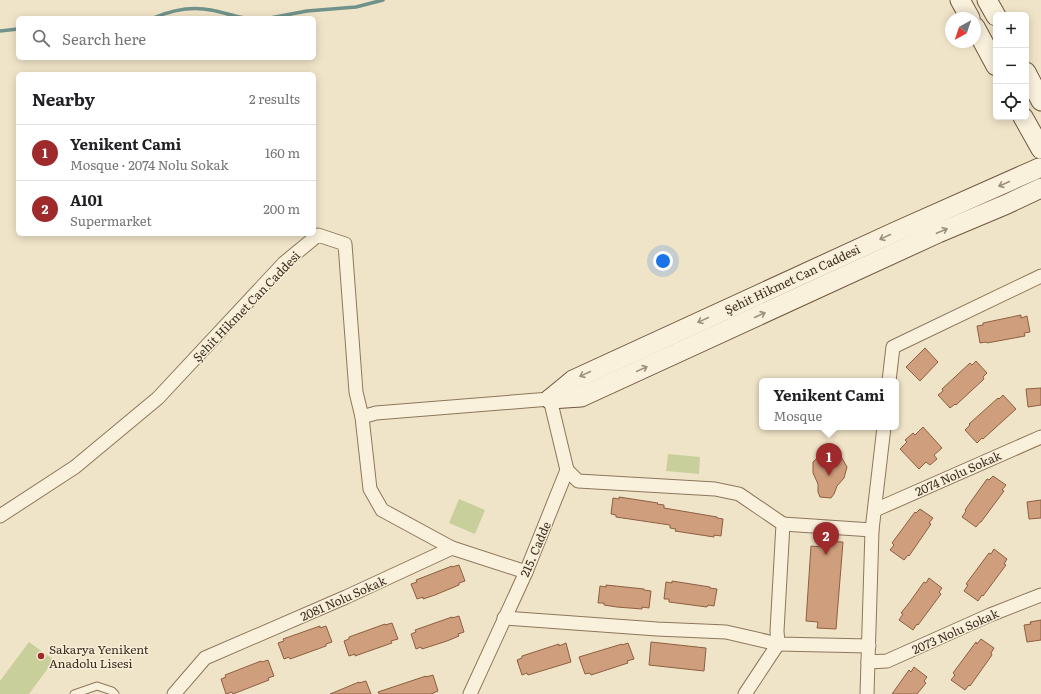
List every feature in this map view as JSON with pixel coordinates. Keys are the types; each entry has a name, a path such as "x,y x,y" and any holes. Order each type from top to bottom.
{"street":[{"path":"960,0 967,12"},
{"path":"987,0 994,12"},
{"path":"981,39 993,61"},
{"path":"1029,78 1041,101"},
{"path":"1025,120 1041,150"},
{"name":"Şehit Hikmet Can Caddesi","path":"550,399 573,380 1040,166"},
{"name":"Şehit Hikmet Can Caddesi","path":"1,510 75,467 158,398 284,263 318,235 345,244 356,392 362,417 376,414 581,397 938,233 1041,188"},
{"path":"1007,204 1041,203"},
{"path":"890,378 893,347 1041,276"},
{"path":"550,399 567,470 578,481 715,489 739,494 783,524 872,530"},
{"path":"362,417 370,488 382,510 452,548 526,572"},
{"path":"867,694 872,530 884,430"},
{"name":"2074 Nolu Sokak","path":"875,510 1041,437"},
{"name":"215. Cadde","path":"470,694 526,572 567,470"},
{"path":"745,694 778,644 777,631 783,524"},
{"name":"2081 Nolu Sokak","path":"174,694 205,658 346,597 452,548"},
{"name":"2073 Nolu Sokak","path":"868,662 887,661 990,614 1041,595"},
{"path":"504,618 726,632 778,644 869,646"}],"lane":[{"path":"74,694 96,686 115,694"}],"green space":[{"path":"668,454 700,457 699,474 666,471"},
{"path":"459,499 485,510 475,534 449,523"},
{"path":"29,642 54,660 29,694 0,694 0,681"}],"building":[{"path":"1021,315 1021,318 1027,316 1030,332 1024,333 1025,336 980,343 977,326 983,325 983,323"},
{"path":"925,348 938,362 920,381 906,367"},
{"path":"976,361 987,373 983,377 984,379 956,405 955,404 950,408 938,395 943,391 942,389 970,363 972,365"},
{"path":"1041,388 1041,405 1028,407 1026,389"},
{"path":"1003,395 1016,409 977,443 965,430 970,425 969,424"},
{"path":"923,427 942,448 934,455 937,459 930,465 926,462 919,469 900,449 907,442 905,440 913,433 915,435"},
{"path":"825,451 839,453 847,467 844,478 837,486 831,498 820,497 818,492 818,484 813,473 813,462"},
{"path":"993,476 1006,485 1002,490 1004,491 976,527 962,517 966,511 965,510 987,479 989,480"},
{"path":"619,497 658,503 657,504 664,505 664,508 723,519 721,536 714,535 714,537 675,531 676,529 670,528 670,525 616,517 616,515 611,514 613,498 619,499"},
{"path":"1041,500 1041,518 1029,519 1027,502"},
{"path":"920,509 933,518 929,523 931,524 909,556 908,555 904,560 890,550 894,545 892,543 915,512 916,513"},
{"path":"823,541 843,542 836,629 817,628 818,622 806,621 811,546 822,547"},
{"path":"994,549 1007,559 1004,564 1006,565 978,601 964,591 968,585 966,584 989,553 991,554"},
{"path":"459,565 465,581 435,595 423,599 423,597 417,599 411,584 417,582 416,580 452,566"},
{"path":"929,578 942,588 939,592 941,594 913,630 899,620 903,614 901,613 924,582 926,583"},
{"path":"672,581 717,589 714,606 708,605 707,607 669,602 669,599 664,599 666,582 672,583"},
{"path":"606,585 651,591 649,608 642,607 642,609 617,607 604,605 604,603 598,603 600,586 606,587"},
{"path":"459,616 464,632 458,634 459,636 422,649 421,647 416,649 411,634 416,632 415,630"},
{"path":"1041,620 1041,640 1027,642 1024,625"},
{"path":"392,623 398,639 391,641 392,643 355,656 355,654 349,656 344,641 349,639 349,637 385,624"},
{"path":"320,626 320,628 326,626 332,642 326,644 326,646 290,659 289,657 284,659 278,643 284,641 283,639"},
{"path":"981,639 994,648 991,653 992,655 970,686 969,685 965,690 951,680 955,675 953,673 976,642 977,644"},
{"path":"651,642 706,648 704,671 649,665"},
{"path":"566,643 571,662 528,675 527,673 522,675 517,660 522,658 522,656"},
{"path":"628,643 634,659 627,661 628,663 591,675 590,673 585,674 579,657"},
{"path":"268,660 274,676 268,678 269,680 233,694 232,692 226,694 221,679 226,677 225,675 261,661"},
{"path":"914,667 927,677 924,681 926,683 917,694 892,694 909,670 911,672"},
{"path":"433,675 438,691 431,694 379,694 378,692 426,676"},
{"path":"366,681 371,694 330,694 359,682"}],"waterway":[{"path":"281,16 307,11 356,7 383,0"},
{"path":"159,16 175,11 197,8 236,16"},
{"path":"0,31 16,29"}],"place":[{"name":"Yenikent Cami","path":"829,476"},
{"name":"A101","path":"826,555"},
{"name":"Sakarya Yenikent Anadolu Lisesi","path":"41,656"}]}
